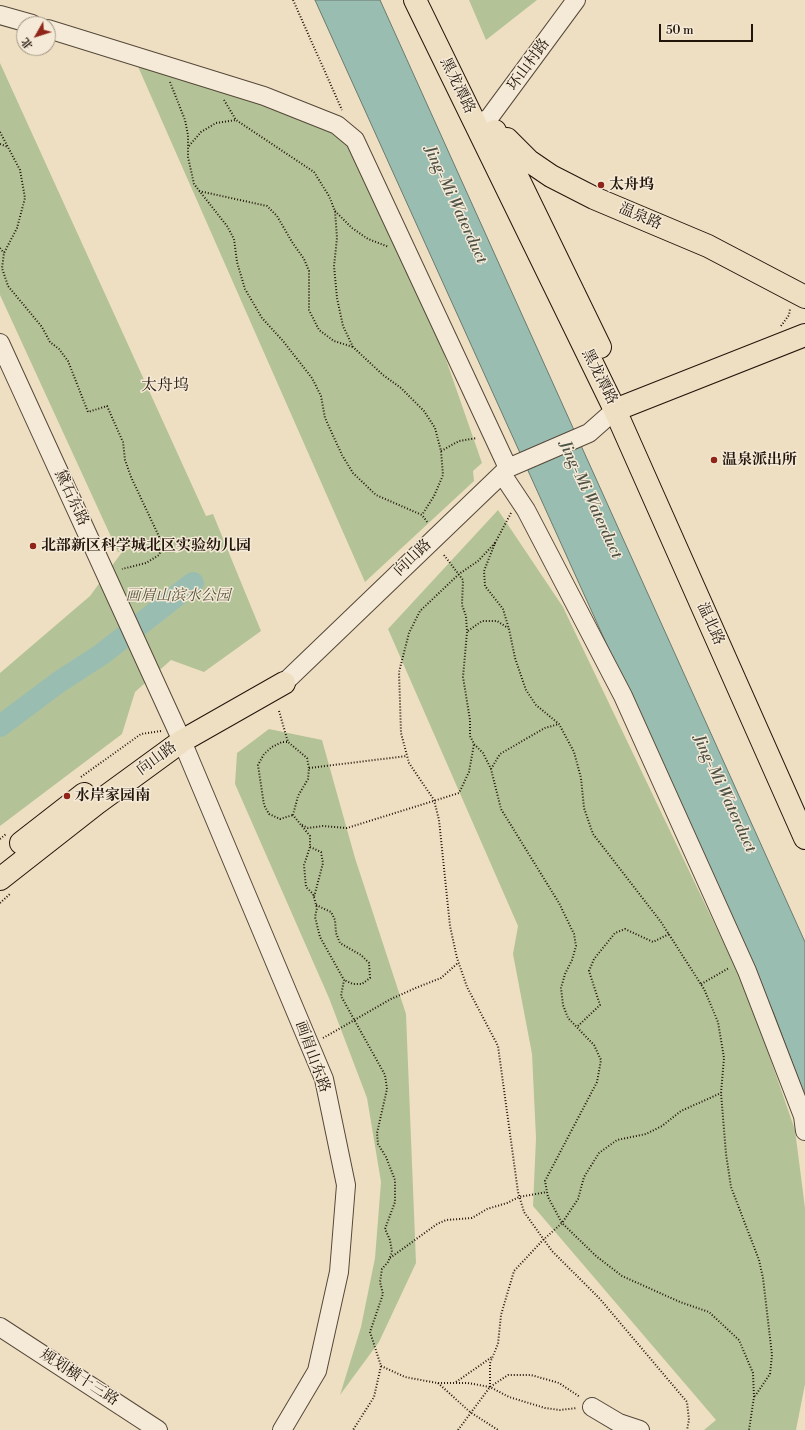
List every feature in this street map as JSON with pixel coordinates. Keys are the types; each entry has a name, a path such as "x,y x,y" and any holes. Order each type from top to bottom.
{"main road":[{"name":"黑龙潭路","path":"415,0 483,122 522,182 621,394 615,410"},
{"name":"黑龙潭路","path":"429,0 483,122"},
{"name":"温泉路","path":"483,122 529,161 551,176 594,198 708,246 800,294"},
{"path":"615,410 796,339"},
{"name":"温北路","path":"615,410 805,838"},
{"name":"向山路","path":"0,879 97,803 179,735 230,696 284,682"},
{"name":"向山路","path":"0,860 54,817 179,735"}],"street":[{"name":"环山村路","path":"483,122 576,0"},
{"path":"0,15 16,20"},
{"path":"56,31 165,64 308,112 337,125 355,140 496,442 505,471 623,696 742,961 803,1116 805,1131"},
{"name":"黛石东路","path":"0,343 179,735"},
{"path":"505,471 589,433 615,410"},
{"name":"向山路","path":"284,682 505,471"},
{"name":"画眉山东路","path":"179,735 324,1079 346,1185 339,1272 317,1371 282,1430"},
{"name":"规划横十三路","path":"0,1326 158,1430"},
{"path":"592,1407 619,1423 640,1430"}],"path":[{"path":"293,0 343,112"},
{"path":"165,64 185,120 188,135 191,175 199,191 234,239 238,262 246,289 262,318 283,341 312,378 321,396 325,418 342,455 353,473 376,494 422,515 434,496 443,475 441,451 435,428 424,411 401,388 383,375 353,347 343,326 337,298 334,266 337,238 335,211 329,196 314,172 236,120 225,102 218,81"},
{"path":"188,146 201,132 216,123 236,120"},
{"path":"0,132 20,170 25,198 17,228 4,254 2,268 8,286 42,327 50,342 59,349 68,361 88,412 107,406 123,442 125,460 163,545 159,554 146,564 122,569"},
{"path":"0,144 8,147"},
{"path":"199,191 266,206 277,216 304,259 309,271 308,310 319,330 334,342 353,347"},
{"path":"335,211 352,228 368,238 391,248"},
{"path":"0,248 4,254"},
{"path":"796,339 781,326 789,315 790,299 800,294"},
{"path":"441,451 458,441 482,437 496,442"},
{"path":"519,499 495,543 484,571 485,586 503,609 515,658 526,690 536,705 559,724 574,752 581,778 584,808 593,834 669,934 701,984 718,1022 724,1058 722,1093 726,1154 731,1187 759,1260 763,1278 770,1332 772,1355 770,1374 754,1396"},
{"path":"495,543 478,561 459,574 420,611 409,633 399,672 400,733 409,763 434,800 442,842 450,926 458,963 467,987 498,1046 519,1197 524,1212 543,1240 600,1299 687,1402 689,1420 687,1430"},
{"path":"444,555 463,580 461,591 467,632 463,677 470,720 470,736 474,744 483,753 491,769 501,809 559,903 574,934 576,946 561,988 563,1005 568,1018 578,1026 594,1045 601,1060 597,1082 545,1181 548,1197 562,1224 596,1256 622,1276 673,1300 708,1312 719,1320 739,1340 753,1373 754,1396 749,1430"},
{"path":"467,632 482,621 497,621 509,629"},
{"path":"279,711 288,742 307,758 309,768 308,779 298,796 294,815 310,836 310,847 304,865 306,887 314,898 316,904 317,908 315,917 320,937 344,980 353,984 362,984 370,978 368,963 361,955 340,943 336,933 335,920 331,912 316,904"},
{"path":"491,769 500,754 544,728 559,724"},
{"path":"288,742 282,742 272,747 264,754 258,764 264,805 269,814 280,819 294,815"},
{"path":"301,825 308,828 323,826 347,828 459,793 469,772 474,744"},
{"path":"309,768 407,756"},
{"path":"310,847 321,852 323,863 314,898"},
{"path":"578,1026 600,1005 589,971 594,960 615,933 625,929 653,942 669,934"},
{"path":"701,984 742,961"},
{"path":"310,1046 354,1020 418,987 442,978 458,963"},
{"path":"344,980 341,996 385,1075 387,1089 377,1133 378,1144 395,1180 396,1189 395,1202 385,1229 390,1240 392,1252 382,1269 380,1282 384,1294 370,1332 381,1366 374,1397 353,1430"},
{"path":"490,1387 490,1363 498,1344 502,1315 514,1271 543,1240 562,1224 578,1199 584,1177 599,1153 617,1140 646,1134 662,1126 681,1111 722,1093"},
{"path":"389,1258 437,1224 446,1220 472,1218 487,1209 507,1203 519,1197 548,1192"},
{"path":"456,1383 493,1357"},
{"path":"381,1366 406,1377 437,1383 468,1382 490,1387 509,1397 545,1408 560,1410 592,1407"},
{"path":"458,1430 490,1387 508,1375 532,1375 559,1383 592,1407"},
{"path":"437,1383 470,1412 498,1430"}],"green space":[{"path":"469,0 537,0 486,40"},
{"path":"136,62 326,127 343,138 402,233 482,463 473,471 474,481 365,582"},
{"name":"画眉山滨水公园","path":"0,63 206,516 213,514 261,631 204,672 171,660 135,692 122,734 0,826 0,673 90,596 122,552 165,534 118,552 0,295"},
{"path":"498,510 563,607 748,994 795,1130 805,1208 805,1384 796,1430 704,1430 716,1420 533,1206 536,1138 532,1054 513,954 518,926 388,629"},
{"path":"269,729 322,740 355,858 406,1014 416,1263 379,1342 340,1395 361,1327 375,1258 381,1182 367,1098 329,998 235,784 237,753"}],"water":[{"name":"Jing-Mi Waterduct","path":"315,0 380,0 805,942 805,1097 774,1014"}],"waterway":[{"path":"0,726 59,682 102,654 193,583"}],"place":[{"name":"太舟坞","path":"601,185"},
{"name":"温泉派出所","path":"714,460"},
{"name":"北部新区科学城北区实验幼儿园","path":"33,546"},
{"name":"水岸家园南","path":"67,796"}],"district":[{"name":"太舟坞","path":"165,386"}]}
